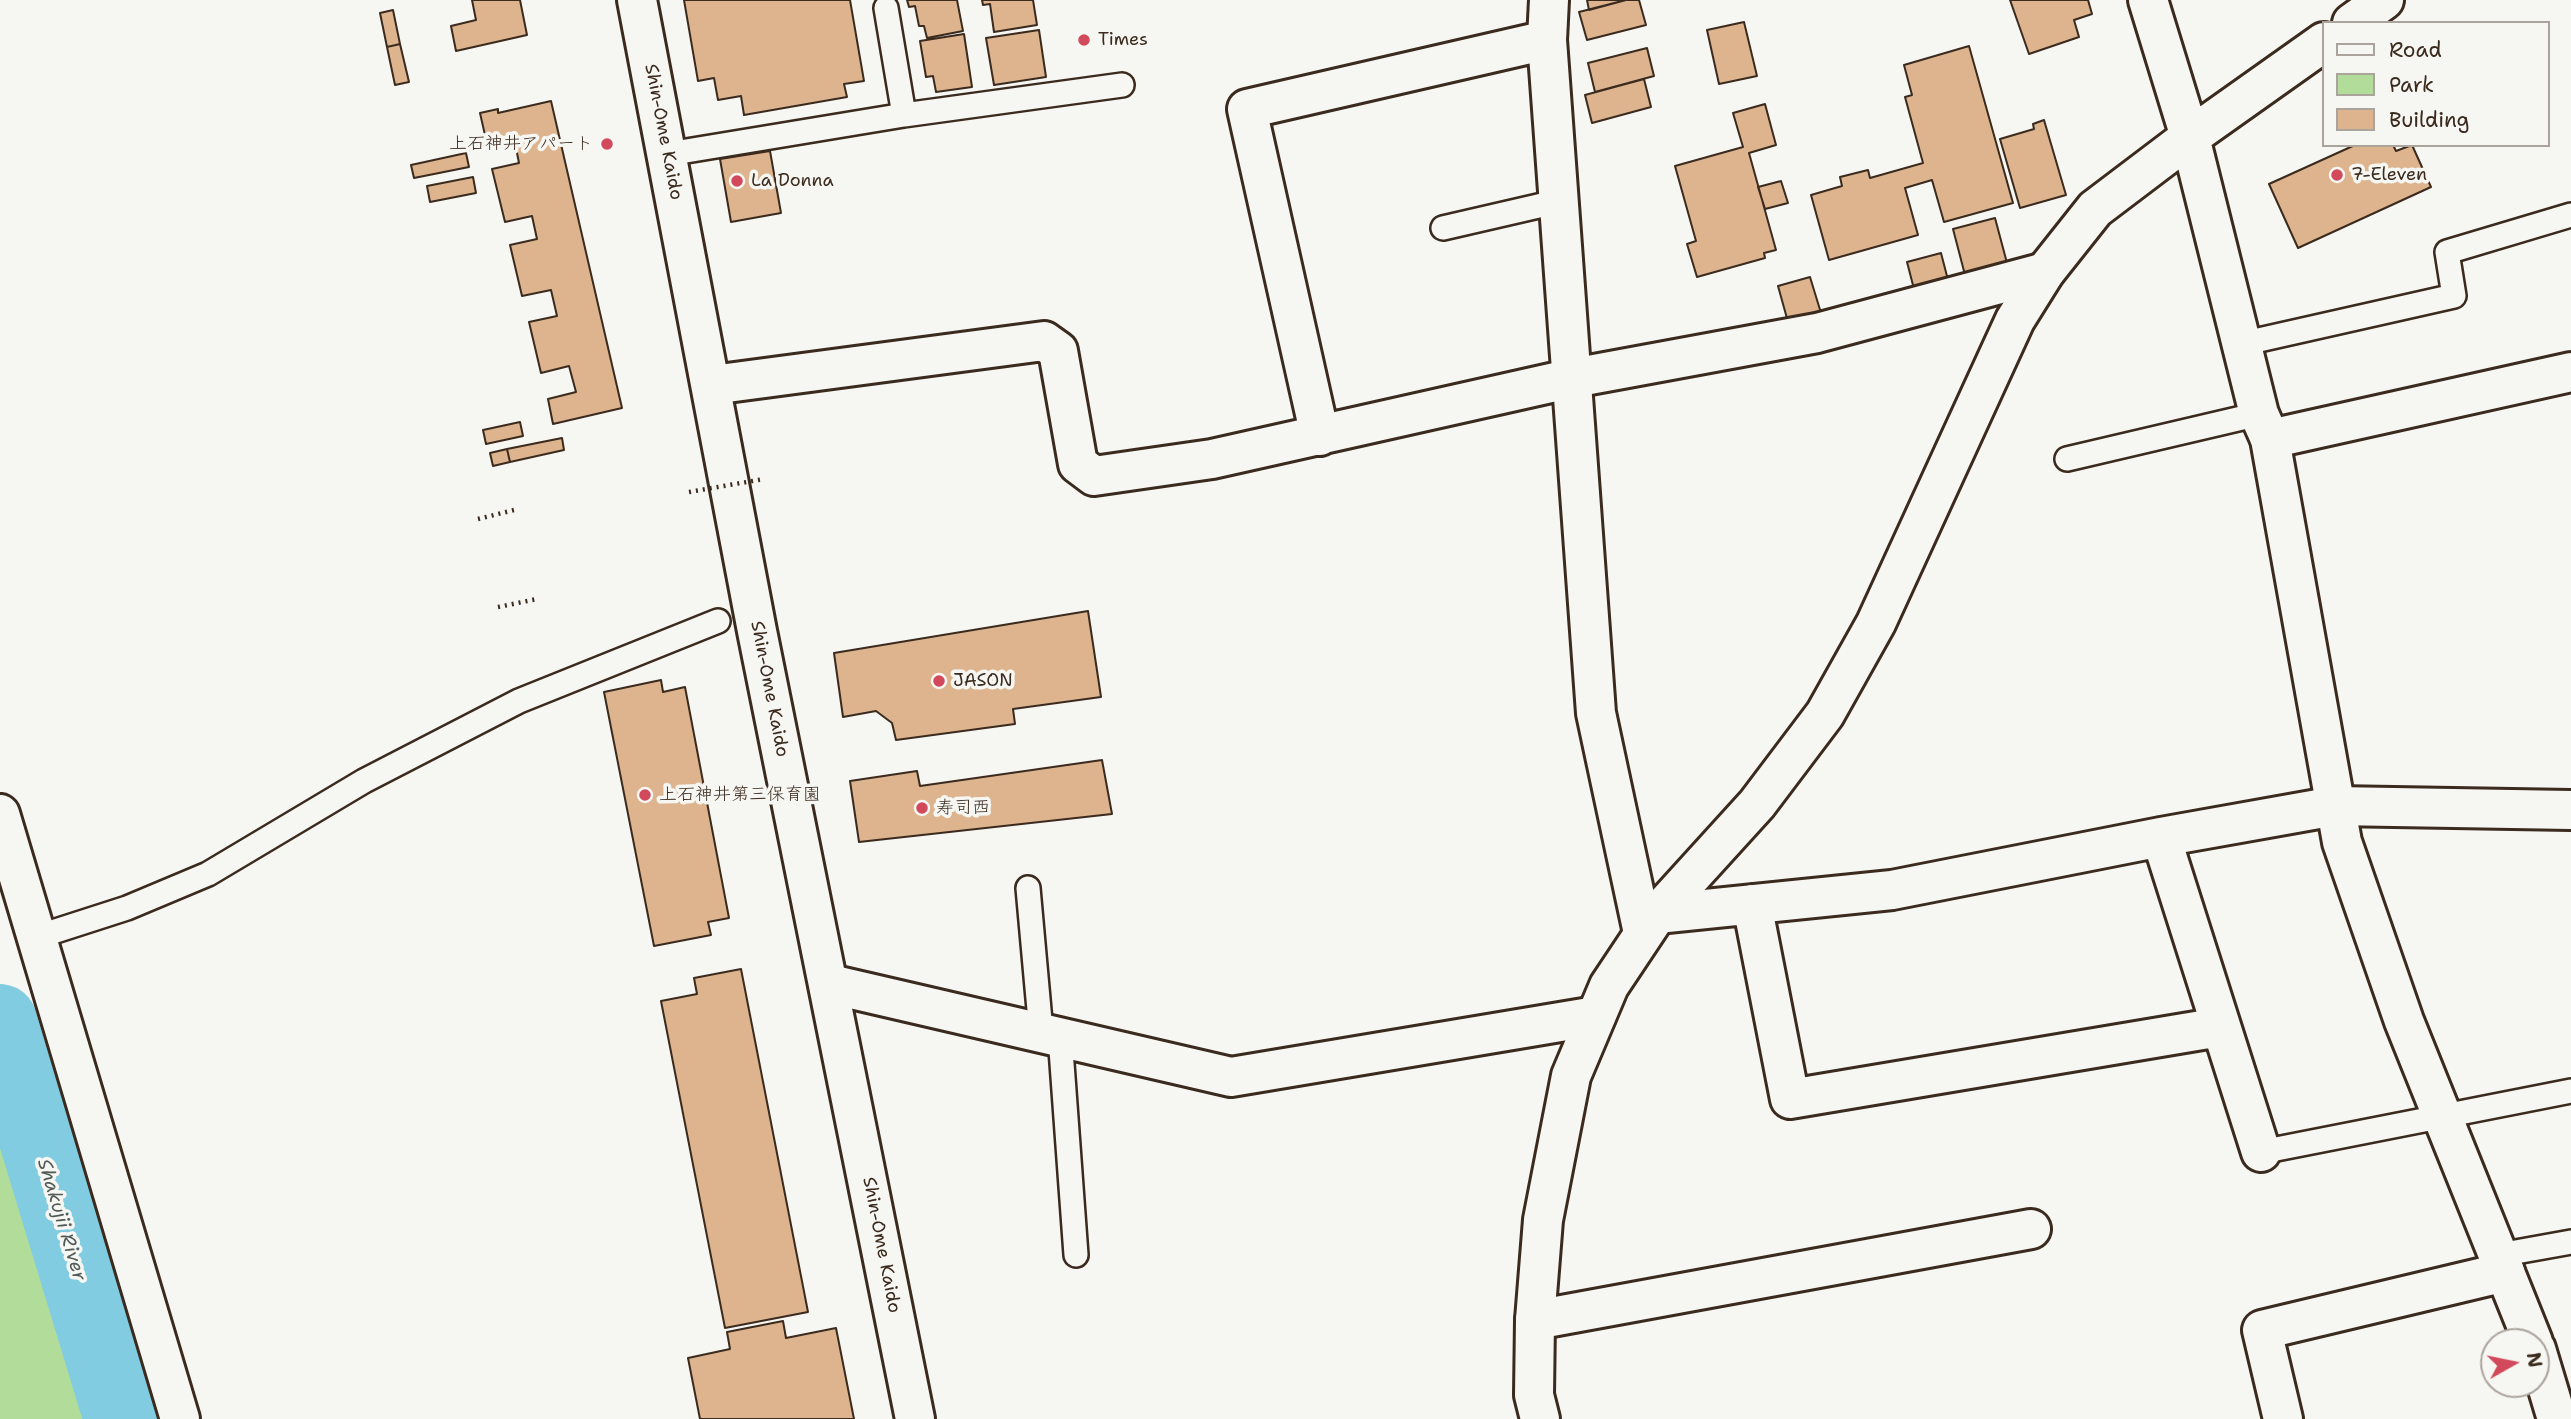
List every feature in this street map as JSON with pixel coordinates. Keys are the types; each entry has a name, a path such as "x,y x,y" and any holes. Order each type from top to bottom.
{"street":[{"name":"Shin-Ome Kaido","path":"637,0 757,631 830,984 915,1419"},
{"path":"1549,0 1547,40 1596,713 1650,924"},
{"path":"2148,0 2190,137 2264,426 2342,842 2404,1021 2528,1328"},
{"path":"2355,21 2384,0"},
{"path":"1320,436 1247,109 1547,40"},
{"path":"1540,1419 1534,1395 1535,1320 1543,1220 1571,1076 1609,986 1650,924 1757,804 1825,714 1876,623 2015,320 2045,272 2095,209 2190,137 2322,43"},
{"path":"712,385 1044,341 1058,351 1078,464 1094,476 1212,459 1573,378 1816,333 2045,272"},
{"path":"2264,426 2571,372"},
{"path":"1650,924 1752,904 1892,890 2334,806 2571,810"},
{"path":"0,814 180,1419"},
{"path":"2161,837 2261,1152"},
{"path":"1752,904 1790,1098 2220,1027"},
{"path":"830,984 1231,1077 1596,1016"},
{"path":"1535,1320 2031,1229"},
{"path":"2283,1419 2262,1331 2502,1263"},
{"path":"2550,1396 2557,1419"}],"lane":[{"path":"886,8 904,115"},
{"path":"668,155 904,115 1122,85"},
{"path":"1443,228 1560,201"},
{"path":"2241,344 2454,296 2448,252 2571,215"},
{"path":"2067,459 2264,426"},
{"path":"37,937 127,908 208,874 364,782 519,701 718,621"},
{"path":"1028,888 1050,1034 1076,1255"},
{"path":"2261,1152 2571,1091"},
{"path":"2502,1263 2571,1242"}],"path":[{"path":"689,492 764,479"},
{"path":"478,519 518,509"},
{"path":"498,607 537,599"}],"green space":[{"path":"0,1127 96,1419 0,1419"}],"building":[{"path":"472,0 520,0 527,35 456,51 451,26 476,20"},
{"path":"684,0 850,0 864,81 844,84 847,97 744,115 741,96 718,100 714,78 698,81"},
{"path":"907,0 957,0 963,31 927,38 924,26 919,26 915,6 909,7"},
{"path":"982,0 1033,0 1037,25 994,32 990,4 983,5"},
{"path":"1587,0 1626,0 1589,10"},
{"path":"1626,0 1639,0 1646,25 1587,40 1579,12"},
{"path":"2010,0 2088,0 2092,14 2074,20 2079,37 2029,54"},
{"path":"393,10 400,44 387,47 380,13"},
{"path":"1744,22 1757,76 1719,84 1707,30"},
{"path":"1039,30 1046,77 994,85 986,38"},
{"path":"964,34 972,87 936,92 933,76 926,77 920,41"},
{"path":"400,44 409,82 395,85 387,47"},
{"path":"1969,46 2013,203 1944,222 1932,180 1905,188 1918,235 1829,260 1811,195 1842,186 1840,177 1868,170 1870,178 1923,163 1905,97 1912,95 1904,65"},
{"path":"1647,48 1654,76 1595,92 1588,63"},
{"path":"1644,79 1651,107 1592,123 1585,95"},
{"path":"551,101 622,408 553,424 548,399 576,392 569,366 541,373 529,322 557,316 551,290 522,296 510,245 537,239 532,216 505,222 492,169 519,163 514,138 487,144 480,113 498,109 498,113"},
{"path":"1765,104 1776,145 1749,153 1776,250 1764,253 1765,258 1697,277 1687,244 1696,241 1675,166 1743,147 1733,113"},
{"path":"2044,120 2066,195 2020,208 2000,139 2034,129 2033,124"},
{"path":"2351,147 2394,147 2396,151 2413,147 2431,187 2298,248 2269,184"},
{"path":"770,151 781,213 731,222 720,159"},
{"path":"466,153 469,167 414,178 411,165"},
{"path":"473,177 476,193 430,202 427,186"},
{"path":"1781,181 1788,203 1765,209 1758,187"},
{"path":"1995,218 2007,263 1965,275 1953,229"},
{"path":"1941,253 1948,280 1914,289 1907,262"},
{"path":"1810,277 1821,313 1788,322 1778,286"},
{"path":"520,422 523,436 486,444 483,430"},
{"path":"562,438 564,450 510,462 507,449"},
{"path":"507,449 510,462 493,466 490,453"},
{"path":"1088,611 1101,697 1013,709 1015,724 896,740 892,723 876,711 843,717 834,653"},
{"path":"661,680 663,692 685,687 729,918 708,922 711,935 654,946 604,692"},
{"path":"1102,760 1112,814 859,842 850,781 917,771 920,786"},
{"path":"741,969 808,1312 725,1328 661,1001 697,994 694,978"},
{"path":"783,1321 786,1338 836,1328 854,1419 700,1419 688,1358 730,1349 727,1332"}],"waterway":[{"name":"Shakujii River","path":"0,1021 121,1419"}],"place":[{"name":"Times","path":"1084,40"},
{"name":"上石神井アパート","path":"607,144"},
{"name":"7-Eleven","path":"2337,175"},
{"name":"La Donna","path":"737,181"},
{"name":"JASON","path":"939,681"},
{"name":"上石神井第三保育園","path":"645,795"},
{"name":"寿司西","path":"922,808"}]}
